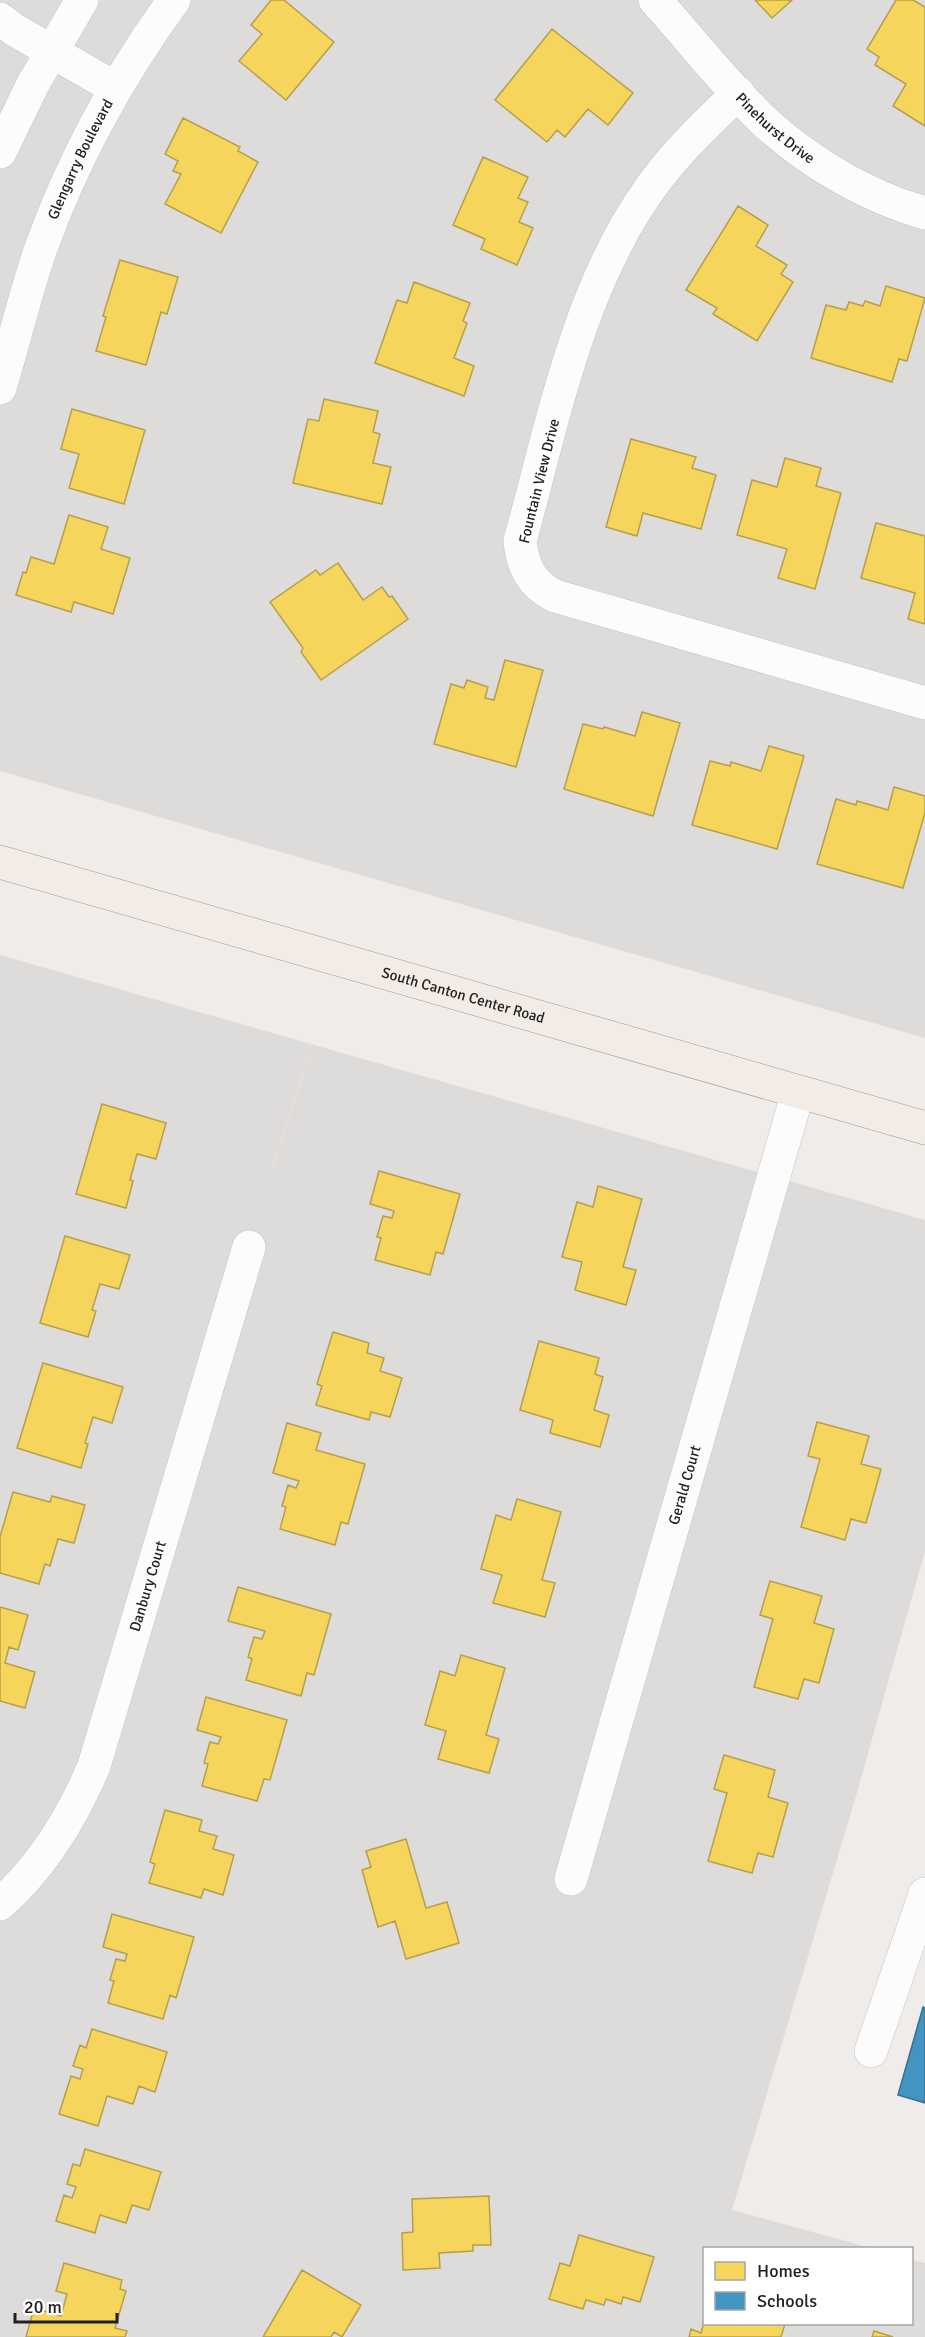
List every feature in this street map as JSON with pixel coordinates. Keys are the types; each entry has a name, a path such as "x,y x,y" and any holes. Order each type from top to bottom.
{"main road":[{"name":"South Canton Center Road","path":"0,862 925,1128"}],"street":[{"path":"0,152 33,84 82,0"},
{"name":"Glengarry Boulevard","path":"0,388 8,330 85,143 143,42 174,0"},
{"name":"Pinehurst Drive","path":"655,0 767,123 809,157 855,184 904,207 925,213"},
{"path":"0,19 115,88"},
{"name":"Fountain View Drive","path":"738,93 686,142 651,187 620,235 590,300 564,383 520,541 522,560 530,577 543,590 555,596 925,703"},
{"name":"Gerald Court","path":"572,1879 798,1092"},
{"name":"Danbury Court","path":"0,1904 19,1888 49,1850 80,1799 94,1766 249,1248"},
{"path":"871,2051 922,1912"}],"path":[{"path":"273,1167 312,1044"}],"shaded area":[{"path":"0,0 925,0 925,1038 0,771"},
{"path":"0,955 925,1220 925,1551 856,1796 732,2210 867,2247 703,2247 703,2325 913,2325 913,2260 925,2263 925,2337 0,2337"}],"building: Homes":[{"path":"271,0 284,0 334,42 286,100 239,61 262,34 251,25"},
{"path":"755,0 792,0 772,18"},
{"path":"896,0 913,0 925,7 925,126 893,106 906,84 875,65 879,57 867,49"},
{"path":"552,29 633,93 608,125 588,109 565,137 557,130 547,142 495,100"},
{"path":"183,118 240,147 238,151 258,162 221,233 165,204 181,174 173,171 178,161 165,154"},
{"path":"483,157 528,177 518,198 528,202 519,222 533,228 517,265 481,249 485,239 453,225"},
{"path":"738,206 768,225 756,246 787,265 781,274 793,282 757,341 713,314 717,308 686,290"},
{"path":"120,260 178,277 167,314 161,312 146,365 96,351 106,317 103,316"},
{"path":"414,282 470,303 463,321 467,323 454,358 474,366 464,396 375,363 397,300 407,303"},
{"path":"886,286 925,298 907,361 899,359 892,382 811,358 826,305 846,310 849,302 863,306 865,301 880,306"},
{"path":"324,399 378,411 373,432 380,434 373,463 391,467 382,504 293,483 308,419 319,421"},
{"path":"72,409 145,430 124,504 69,488 79,454 61,449"},
{"path":"631,439 696,457 692,468 716,475 701,529 643,513 637,536 606,527"},
{"path":"785,458 821,468 816,486 841,493 815,589 778,578 787,549 737,535 752,480 777,487"},
{"path":"69,515 108,527 101,549 130,558 113,614 74,602 71,612 16,595 23,572 26,573 31,557 54,564"},
{"path":"876,523 925,536 925,624 908,619 915,593 861,578"},
{"path":"338,563 363,600 382,587 389,597 392,596 408,619 321,680 301,652 303,648 270,602 316,570 320,575"},
{"path":"505,660 543,670 516,767 434,744 451,684 464,688 467,680 488,687 485,698 494,700"},
{"path":"642,712 680,723 653,816 564,789 583,724 635,736"},
{"path":"769,746 804,756 777,849 692,825 710,761 730,766 731,762 761,771"},
{"path":"894,787 925,796 925,813 903,888 817,864 836,799 856,805 857,801 888,810"},
{"path":"102,1104 166,1123 156,1159 137,1154 126,1208 76,1194"},
{"path":"379,1171 460,1194 443,1254 436,1252 430,1275 375,1260 381,1238 377,1237 383,1216 392,1218 394,1211 370,1204"},
{"path":"598,1186 642,1199 623,1267 636,1270 626,1305 575,1290 582,1262 562,1257 577,1202 593,1207"},
{"path":"65,1236 130,1255 119,1289 100,1284 92,1310 96,1311 88,1337 40,1323"},
{"path":"333,1332 369,1343 367,1353 384,1358 380,1371 402,1378 390,1417 371,1412 369,1420 316,1405 322,1386 317,1384"},
{"path":"539,1341 599,1358 595,1374 603,1377 594,1410 609,1415 600,1447 550,1433 553,1420 520,1410"},
{"path":"43,1363 123,1387 112,1423 93,1417 85,1443 88,1444 81,1468 17,1448"},
{"path":"817,1422 869,1436 861,1464 881,1469 866,1523 851,1519 845,1540 801,1527 820,1459 808,1456"},
{"path":"287,1423 321,1433 316,1450 365,1464 348,1524 341,1522 335,1545 280,1529 286,1507 282,1506 288,1485 296,1488 299,1481 273,1473"},
{"path":"13,1492 50,1502 52,1496 85,1505 74,1543 58,1539 50,1566 45,1564 39,1584 0,1573 0,1537"},
{"path":"517,1499 561,1512 542,1580 555,1583 545,1617 493,1603 502,1575 481,1569 496,1515 511,1520"},
{"path":"770,1581 822,1596 814,1623 834,1629 819,1683 804,1679 798,1699 754,1687 773,1619 760,1615"},
{"path":"238,1587 331,1614 314,1675 307,1673 301,1696 246,1680 252,1659 248,1657 254,1637 262,1639 265,1631 228,1621"},
{"path":"0,1607 28,1615 18,1650 9,1647 5,1663 35,1672 25,1708 0,1701"},
{"path":"461,1655 505,1668 486,1735 499,1739 489,1773 438,1759 446,1731 425,1725 440,1671 455,1676"},
{"path":"206,1697 287,1720 270,1780 264,1779 257,1801 202,1786 208,1764 204,1763 210,1742 218,1744 221,1737 197,1730"},
{"path":"724,1755 775,1770 768,1797 788,1803 773,1857 758,1853 752,1873 708,1861 727,1793 714,1789"},
{"path":"165,1810 202,1820 199,1831 217,1836 213,1849 234,1855 223,1895 204,1889 201,1898 149,1883 155,1864 150,1862"},
{"path":"406,1839 426,1908 447,1902 459,1943 406,1959 395,1921 378,1927 362,1870 371,1867 366,1851"},
{"path":"112,1914 194,1937 176,1998 170,1995 163,2019 108,2003 114,1981 110,1980 116,1959 125,1961 127,1954 103,1947"},
{"path":"92,2029 167,2052 155,2092 139,2086 133,2104 107,2096 98,2126 59,2114 71,2076 80,2079 83,2069 73,2066 80,2045 86,2048"},
{"path":"85,2149 161,2172 149,2210 132,2205 126,2223 100,2215 95,2233 56,2221 64,2195 72,2198 76,2187 67,2184 73,2164 80,2166"},
{"path":"489,2196 491,2245 473,2245 473,2251 439,2253 440,2268 403,2270 402,2233 413,2232 412,2199"},
{"path":"579,2235 654,2257 640,2302 623,2297 621,2304 606,2299 604,2305 586,2300 583,2309 549,2299 560,2263 570,2266"},
{"path":"64,2263 122,2280 120,2289 126,2291 115,2328 127,2331 125,2337 26,2337 34,2308 61,2316 67,2294 56,2291"},
{"path":"302,2270 361,2305 342,2337 334,2332 331,2337 263,2337"},
{"path":"703,2325 785,2325 781,2337 689,2337 691,2329 701,2333"},
{"path":"874,2331 893,2337 872,2337"}],"building: Schools":[{"path":"923,2007 925,2008 925,2103 898,2095"}]}
